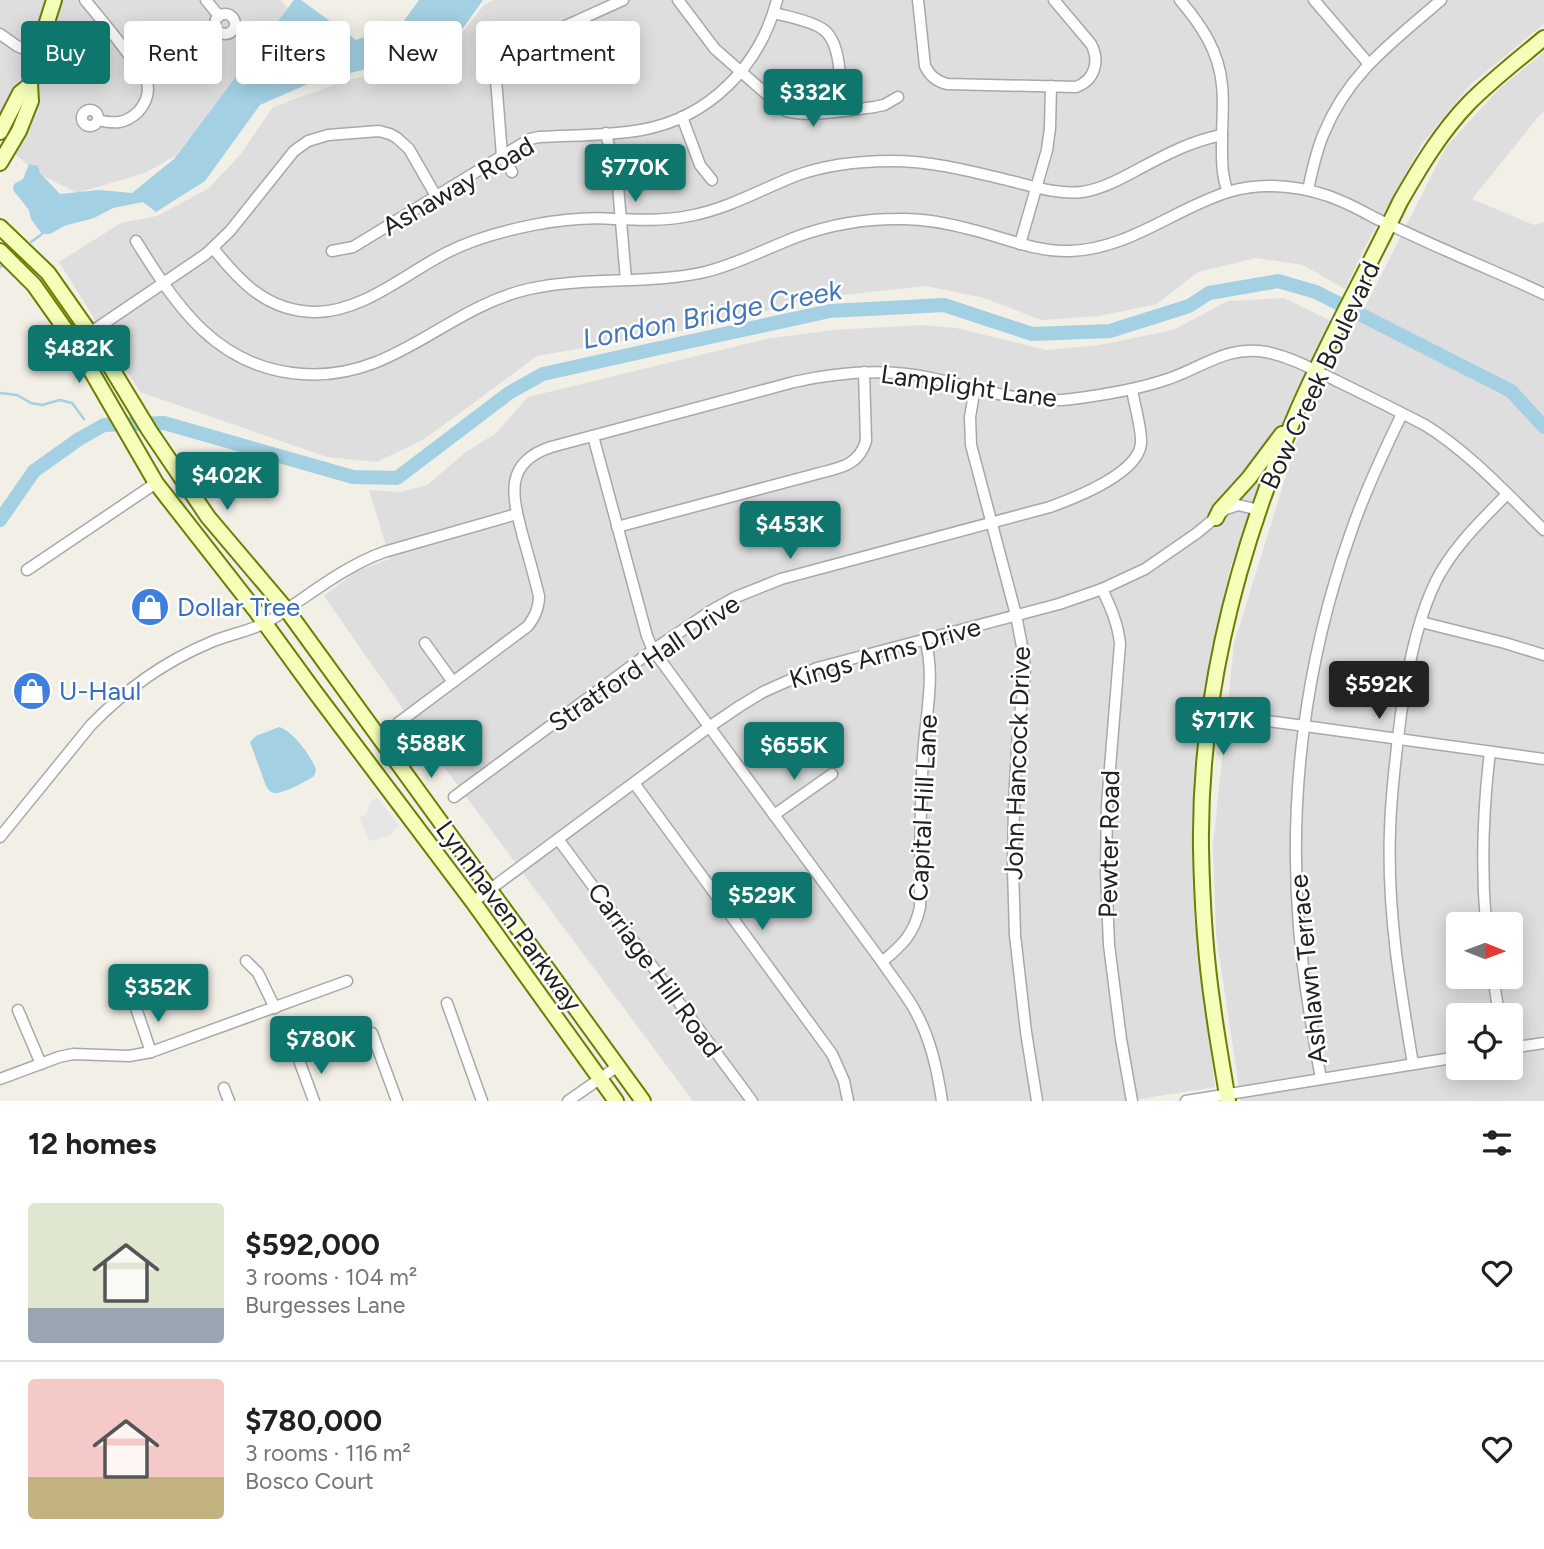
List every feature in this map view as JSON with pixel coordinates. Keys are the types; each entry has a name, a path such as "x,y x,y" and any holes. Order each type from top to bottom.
{"main road":[{"path":"47,21 54,0"},
{"name":"Bow Creek Boulevard","path":"1227,1098 1213,1006 1203,901 1202,809 1210,713 1225,629 1259,510 1294,419 1416,173 1470,102 1544,38"},
{"path":"0,132 20,93 30,85"},
{"path":"2,155 19,131 31,101 30,85"},
{"name":"Lynnhaven Parkway","path":"0,227 48,273 90,333 149,430 220,531 286,609 643,1101"},
{"name":"Lynnhaven Parkway","path":"0,251 34,285 75,343 156,483 265,623 616,1101"},
{"name":"Kings Arms Drive","path":"1216,518 1294,419"},
{"path":"156,483 166,482 177,487 205,520 220,531"}],"street":[{"path":"85,0 136,64 148,84 142,107 131,118 118,123 98,120"},
{"path":"206,0 219,16"},
{"path":"512,172 502,156 496,79 501,62 519,47 623,0"},
{"path":"678,0 715,49 786,111 842,111 884,105 898,97"},
{"name":"Ashaway Road","path":"332,251 354,247 530,139 640,130 661,126 704,106 741,73 761,43 777,0"},
{"path":"918,0 923,61 933,78 947,84 1071,87 1083,84 1092,74 1096,58 1091,44 1054,0"},
{"path":"1180,0 1204,32 1216,58 1222,85 1223,173 1228,192"},
{"path":"1314,0 1368,63"},
{"path":"1308,190 1322,135 1347,89 1368,63 1439,1"},
{"path":"774,12 818,26 830,35 836,49 842,111"},
{"path":"0,34 21,48"},
{"path":"1020,244 1047,150 1051,128 1051,86"},
{"path":"682,117 700,165 712,180"},
{"path":"75,343 213,248 243,216 294,151 308,141 318,137 379,131 390,134 409,149 436,197"},
{"path":"606,133 618,186 625,280"},
{"path":"213,248 239,279 260,296 284,307 313,312 328,311 353,306 366,300 446,253 484,237 559,221 645,221 689,217 732,204 795,176 834,166 871,162 942,164 1055,192 1069,193 1097,189 1179,148 1222,135"},
{"path":"136,241 178,305 216,342 229,352 252,362 296,374 323,375 345,372 382,361 466,313 517,292 555,285 703,272 743,260 801,235 839,225 908,219 934,221 976,230 1020,244 1048,250 1071,251 1103,246 1141,233 1182,210 1228,192 1270,186 1308,190 1340,200 1544,294"},
{"name":"Lamplight Lane","path":"453,682 528,626 537,612 539,596 514,502 514,486 528,459 541,450 822,376 864,372 911,374 1010,397 1070,399 1132,389 1168,379 1209,360 1237,352 1265,352 1317,371 1443,437 1461,450 1544,530"},
{"path":"617,527 816,474 855,461 864,450 866,441 864,372"},
{"name":"John Hancock Drive","path":"975,388 969,431 971,445 1022,637 1025,676 1018,730 1014,803 1015,934 1037,1101"},
{"name":"Stratford Hall Drive","path":"454,797 653,650 714,609 758,587 1050,507 1072,499 1116,475 1136,458 1141,444 1132,389"},
{"name":"Ashlawn Terrace","path":"1321,1079 1299,927 1297,810 1305,726 1318,645 1350,536 1380,459 1402,414"},
{"path":"593,436 653,650 913,1007 938,1071 942,1101"},
{"path":"27,570 156,483"},
{"path":"1413,1064 1395,949 1390,865 1392,792 1404,693 1421,621 1445,564 1476,525 1507,494"},
{"name":"Kings Arms Drive","path":"472,902 709,727 787,680 817,668 1059,604 1102,589 1154,563 1233,506 1244,505 1259,510"},
{"path":"0,837 91,725 142,680 211,642 265,623 366,558 517,514"},
{"name":"Pewter Road","path":"1102,589 1113,611 1120,644 1107,804 1106,873 1109,945 1132,1101"},
{"path":"1421,621 1544,655"},
{"name":"Capital Hill Lane","path":"882,962 911,934 920,907 923,754 931,671 925,639"},
{"path":"398,723 453,682 425,643"},
{"path":"1210,713 1544,759"},
{"path":"1485,912 1483,826 1490,752"},
{"path":"774,815 832,774"},
{"path":"634,783 832,1054 844,1082 848,1101"},
{"name":"Carriage Hill Road","path":"558,839 752,1101"},
{"path":"246,961 258,973 275,1008"},
{"path":"0,1079 60,1057 129,1056 151,1052 347,981"},
{"path":"447,1003 482,1101"},
{"path":"135,1005 151,1052"},
{"path":"18,1010 41,1064"},
{"path":"372,1033 397,1101"},
{"path":"1523,1046 1544,1043"},
{"path":"1186,1101 1227,1098 1321,1079 1446,1059"},
{"path":"300,1063 314,1101"},
{"path":"568,1101 618,1066"},
{"path":"224,1088 229,1101"}],"shaded area":[{"path":"0,0 280,0 290,10 281,21 236,21 236,79 176,155 145,173 77,193 35,172 0,140"},
{"path":"495,0 1544,0 1544,24 1470,85 1422,144 1367,243 1345,289 1303,265 1256,258 1198,272 1157,304 1099,316 1041,320 984,298 926,286 816,298 714,325 537,356 426,438 377,462 327,457 140,392 59,262 121,223 157,216 209,188 240,155 273,107 337,84 350,84 350,80 364,76 364,84 462,84 462,33 484,5"},
{"path":"1544,52 1544,112 1472,199 1534,225 1544,222 1544,1101 1241,1101 1216,934 1213,845 1234,644 1296,443 1446,147 1499,89"},
{"path":"1284,298 1331,321 1286,415 1230,568 1208,667 1194,778 1194,917 1215,1087 1128,1101 693,1101 435,755 324,596 356,571 390,559 369,490 400,492 427,485 466,452 496,433 528,397 766,339 833,330 923,325 956,328 1047,350 1099,345 1173,330 1228,301"},
{"path":"377,797 399,826 391,835 369,841 360,817 366,815 371,802"}],"water":[{"path":"294,0 301,0 330,21 278,21"},
{"path":"419,0 483,0 462,30 462,21 404,21"},
{"path":"350,36 356,40 364,37 364,70 350,73"},
{"path":"236,77 236,84 308,84 260,105 205,181 156,212 143,202 113,208 94,218 64,226 50,234 42,234 31,219 29,210 13,190 14,184 23,179 29,164 38,166 40,173 60,194 99,190 132,193 174,159"},
{"path":"279,727 299,743 312,760 316,771 314,776 306,781 276,793 266,786 250,742 256,736"}],"waterway":[{"path":"31,242 42,234"},
{"name":"London Bridge Creek","path":"0,520 34,471 104,425 164,423 353,477 397,478 509,393 543,374 830,311 944,305 1032,334 1110,331 1189,306 1209,293 1278,281 1316,292 1511,391 1544,427"},
{"path":"0,393 17,395 31,403 42,405 60,400 72,403 84,419"}],"place":[{"name":"Dollar Tree","path":"150,607"},
{"name":"U-Haul","path":"32,691"}]}
